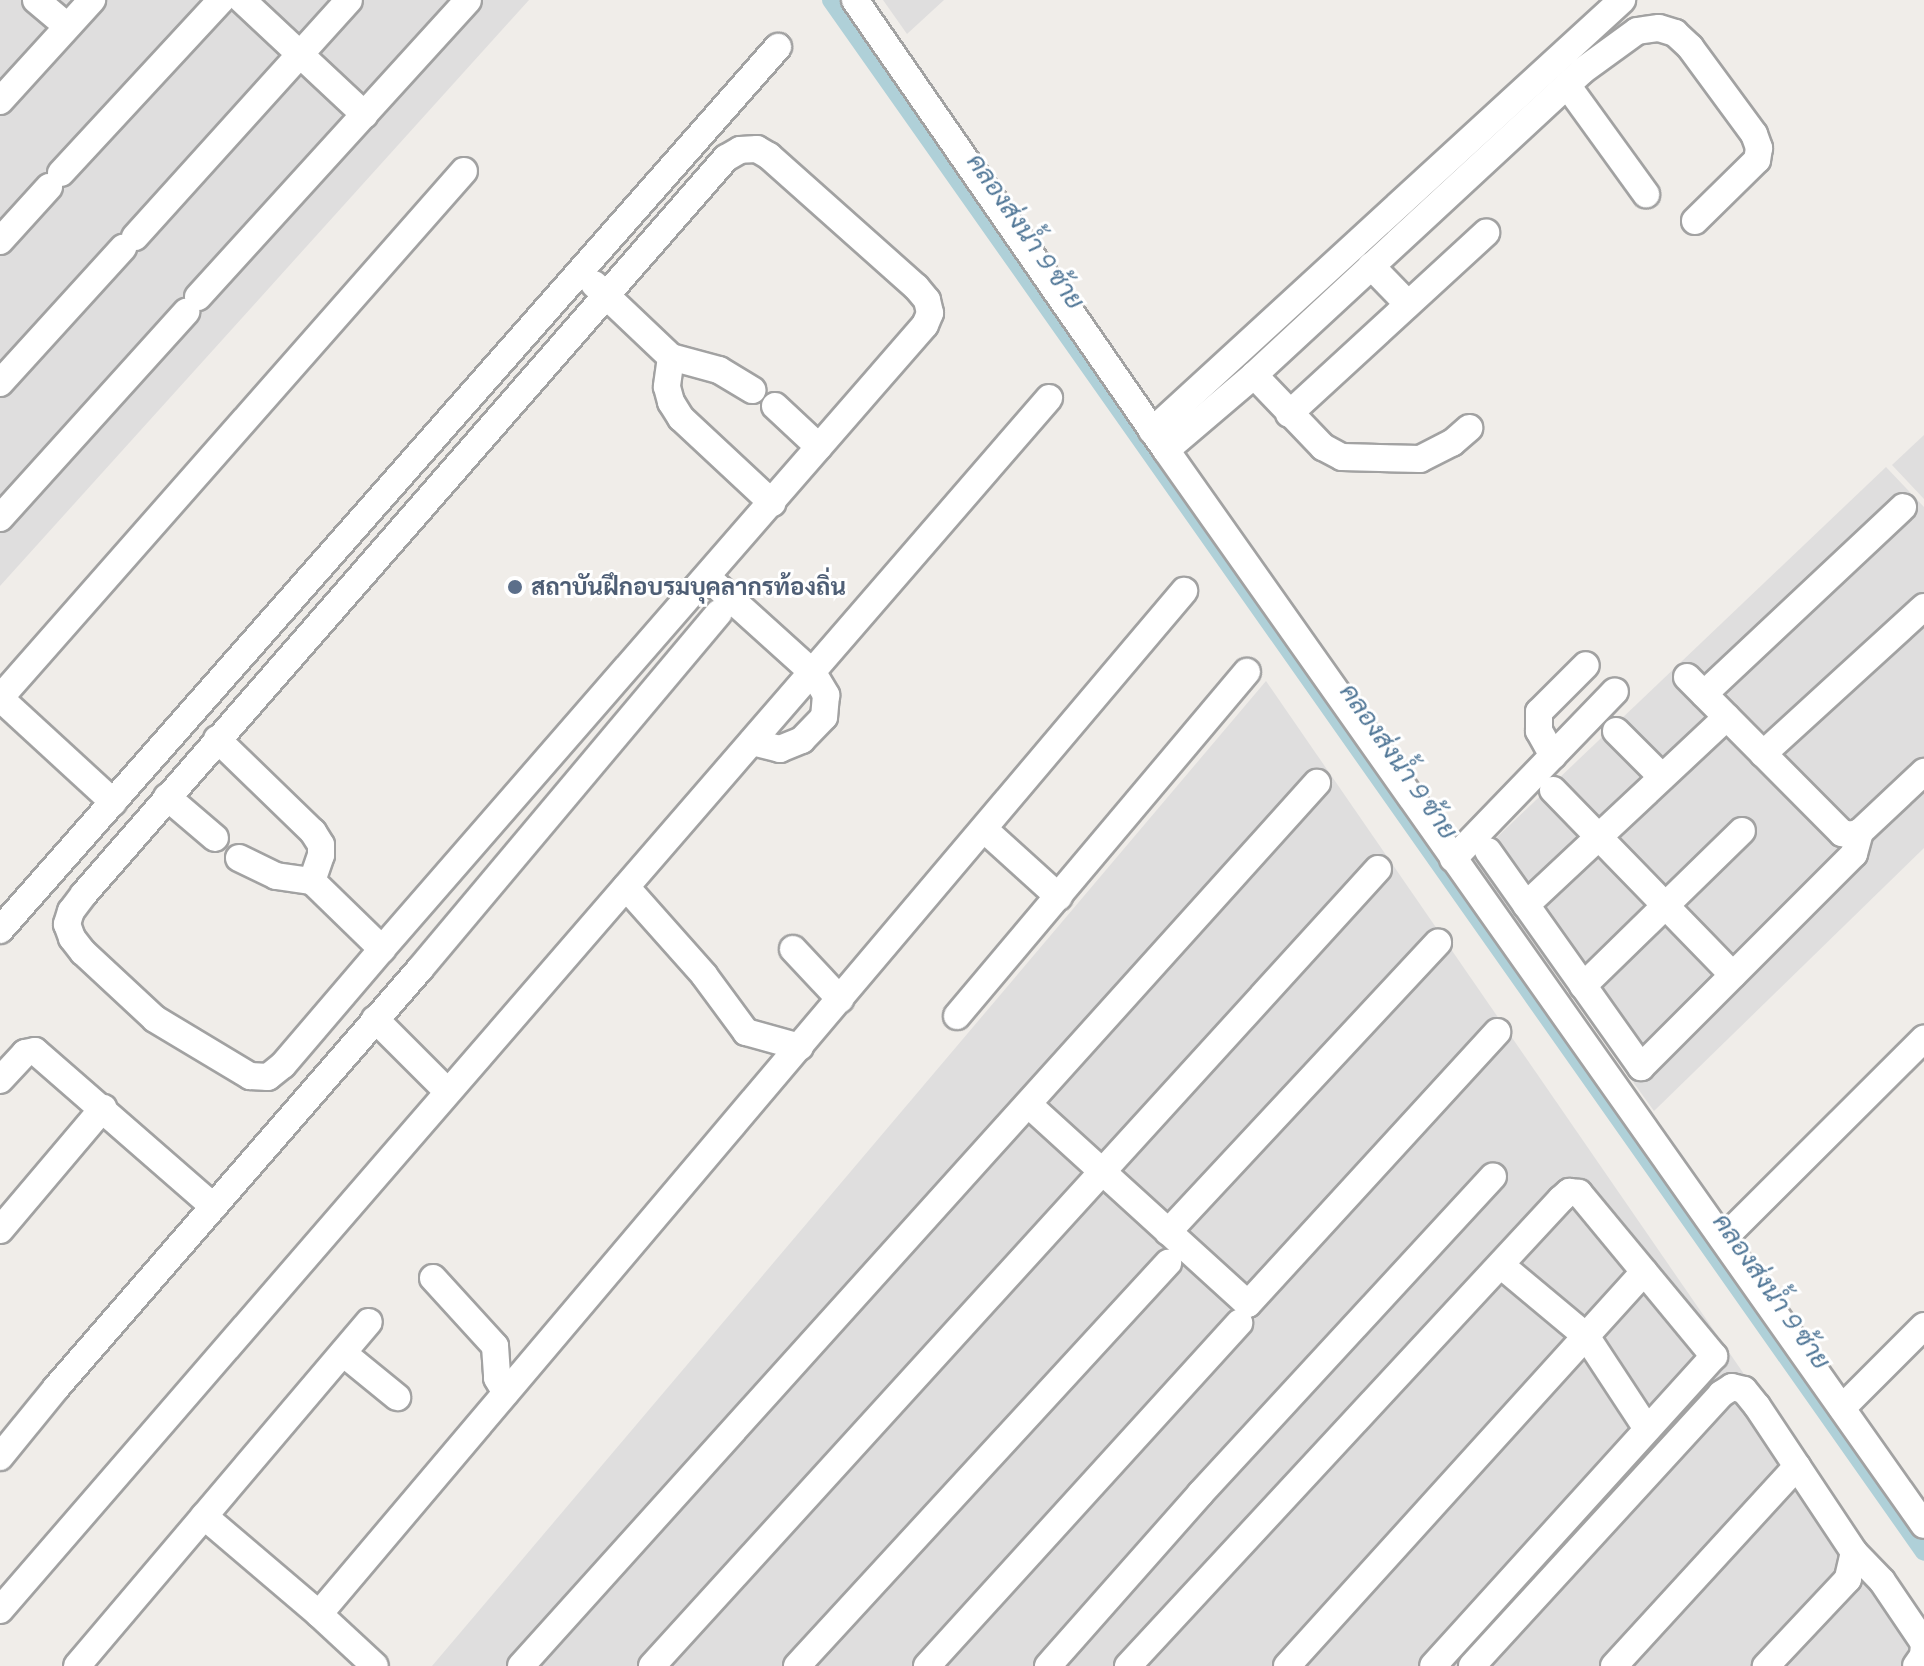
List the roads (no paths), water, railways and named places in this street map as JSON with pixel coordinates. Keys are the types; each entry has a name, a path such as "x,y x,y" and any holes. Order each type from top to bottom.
{"street":[{"path":"36,0 67,26"},
{"path":"0,101 92,0"},
{"path":"0,241 221,0"},
{"path":"242,0 365,115"},
{"path":"0,383 349,0"},
{"path":"0,518 468,0"},
{"path":"855,0 1159,440 1924,1525"},
{"path":"1159,440 1622,0"},
{"path":"1159,440 1254,375 1567,85 1637,31 1659,28 1675,33 1690,47 1754,134 1759,148 1757,160 1695,221"},
{"path":"0,930 778,47"},
{"path":"1567,85 1646,194"},
{"path":"757,149 769,156 916,287 927,300 930,313 925,325 708,578 283,1065 268,1077 250,1076 155,1019 72,938 67,924 71,911 605,294 726,158 740,150 757,149"},
{"path":"113,802 0,698 464,171"},
{"path":"1289,414 1486,233"},
{"path":"1371,266 1408,304"},
{"path":"579,272 671,357 719,370 752,390"},
{"path":"671,357 667,387 681,418 772,503"},
{"path":"1254,375 1323,447 1342,457 1361,460 1420,459 1452,443 1469,428"},
{"path":"0,1610 1049,398"},
{"path":"775,406 819,447"},
{"path":"1903,507 1696,686 1842,833 1851,835 1860,832 1924,772"},
{"path":"708,578 813,673 826,695 824,717 802,740 780,749 752,742"},
{"path":"319,1614 1184,591"},
{"path":"1763,754 1924,607"},
{"path":"0,1457 56,1388 420,969 719,613"},
{"path":"1553,756 1539,731 1539,712 1586,665"},
{"path":"957,1016 1247,672"},
{"path":"1453,859 1615,691"},
{"path":"1526,905 1727,717"},
{"path":"1616,731 1662,777"},
{"path":"217,739 313,832 321,845 321,855 312,881"},
{"path":"521,1666 1317,783"},
{"path":"1553,790 1733,975"},
{"path":"167,797 215,838"},
{"path":"984,829 1059,897"},
{"path":"1583,986 1742,831"},
{"path":"1488,851 1641,1067 1854,854 1860,832"},
{"path":"239,858 276,876 312,881 420,969"},
{"path":"652,1666 1378,869"},
{"path":"626,887 704,975 746,1032 800,1047"},
{"path":"1168,1232 1438,942"},
{"path":"793,949 840,999"},
{"path":"375,1019 447,1091"},
{"path":"1028,1104 1248,1304 1497,1032"},
{"path":"1723,1239 1924,1039"},
{"path":"0,1080 25,1053 35,1051 214,1207"},
{"path":"0,1230 103,1108"},
{"path":"1048,1666 1200,1494 1493,1176"},
{"path":"1128,1666 1569,1192 1579,1193 1714,1356 1433,1666"},
{"path":"797,1666 1168,1263"},
{"path":"1501,1265 1586,1336 1647,1429"},
{"path":"1287,1666 1644,1272"},
{"path":"433,1278 495,1346 497,1378 506,1393"},
{"path":"77,1666 369,1322"},
{"path":"927,1666 1239,1323"},
{"path":"1842,1408 1924,1326"},
{"path":"343,1353 397,1397"},
{"path":"1472,1666 1721,1394 1732,1387 1744,1390 1854,1552 1882,1581 1924,1643 1923,1656 1916,1666"},
{"path":"1614,1666 1797,1466"},
{"path":"204,1516 375,1666"},
{"path":"1771,1664 1848,1579 1854,1552"}],"waterway":[{"name":"คลองส่งน้ำ 9 ซ้าย","path":"831,0 1924,1552"}],"place":[{"name":"สถาบันฝึกอบรมบุคลากรท้องถิ่น","path":"515,587"}]}
